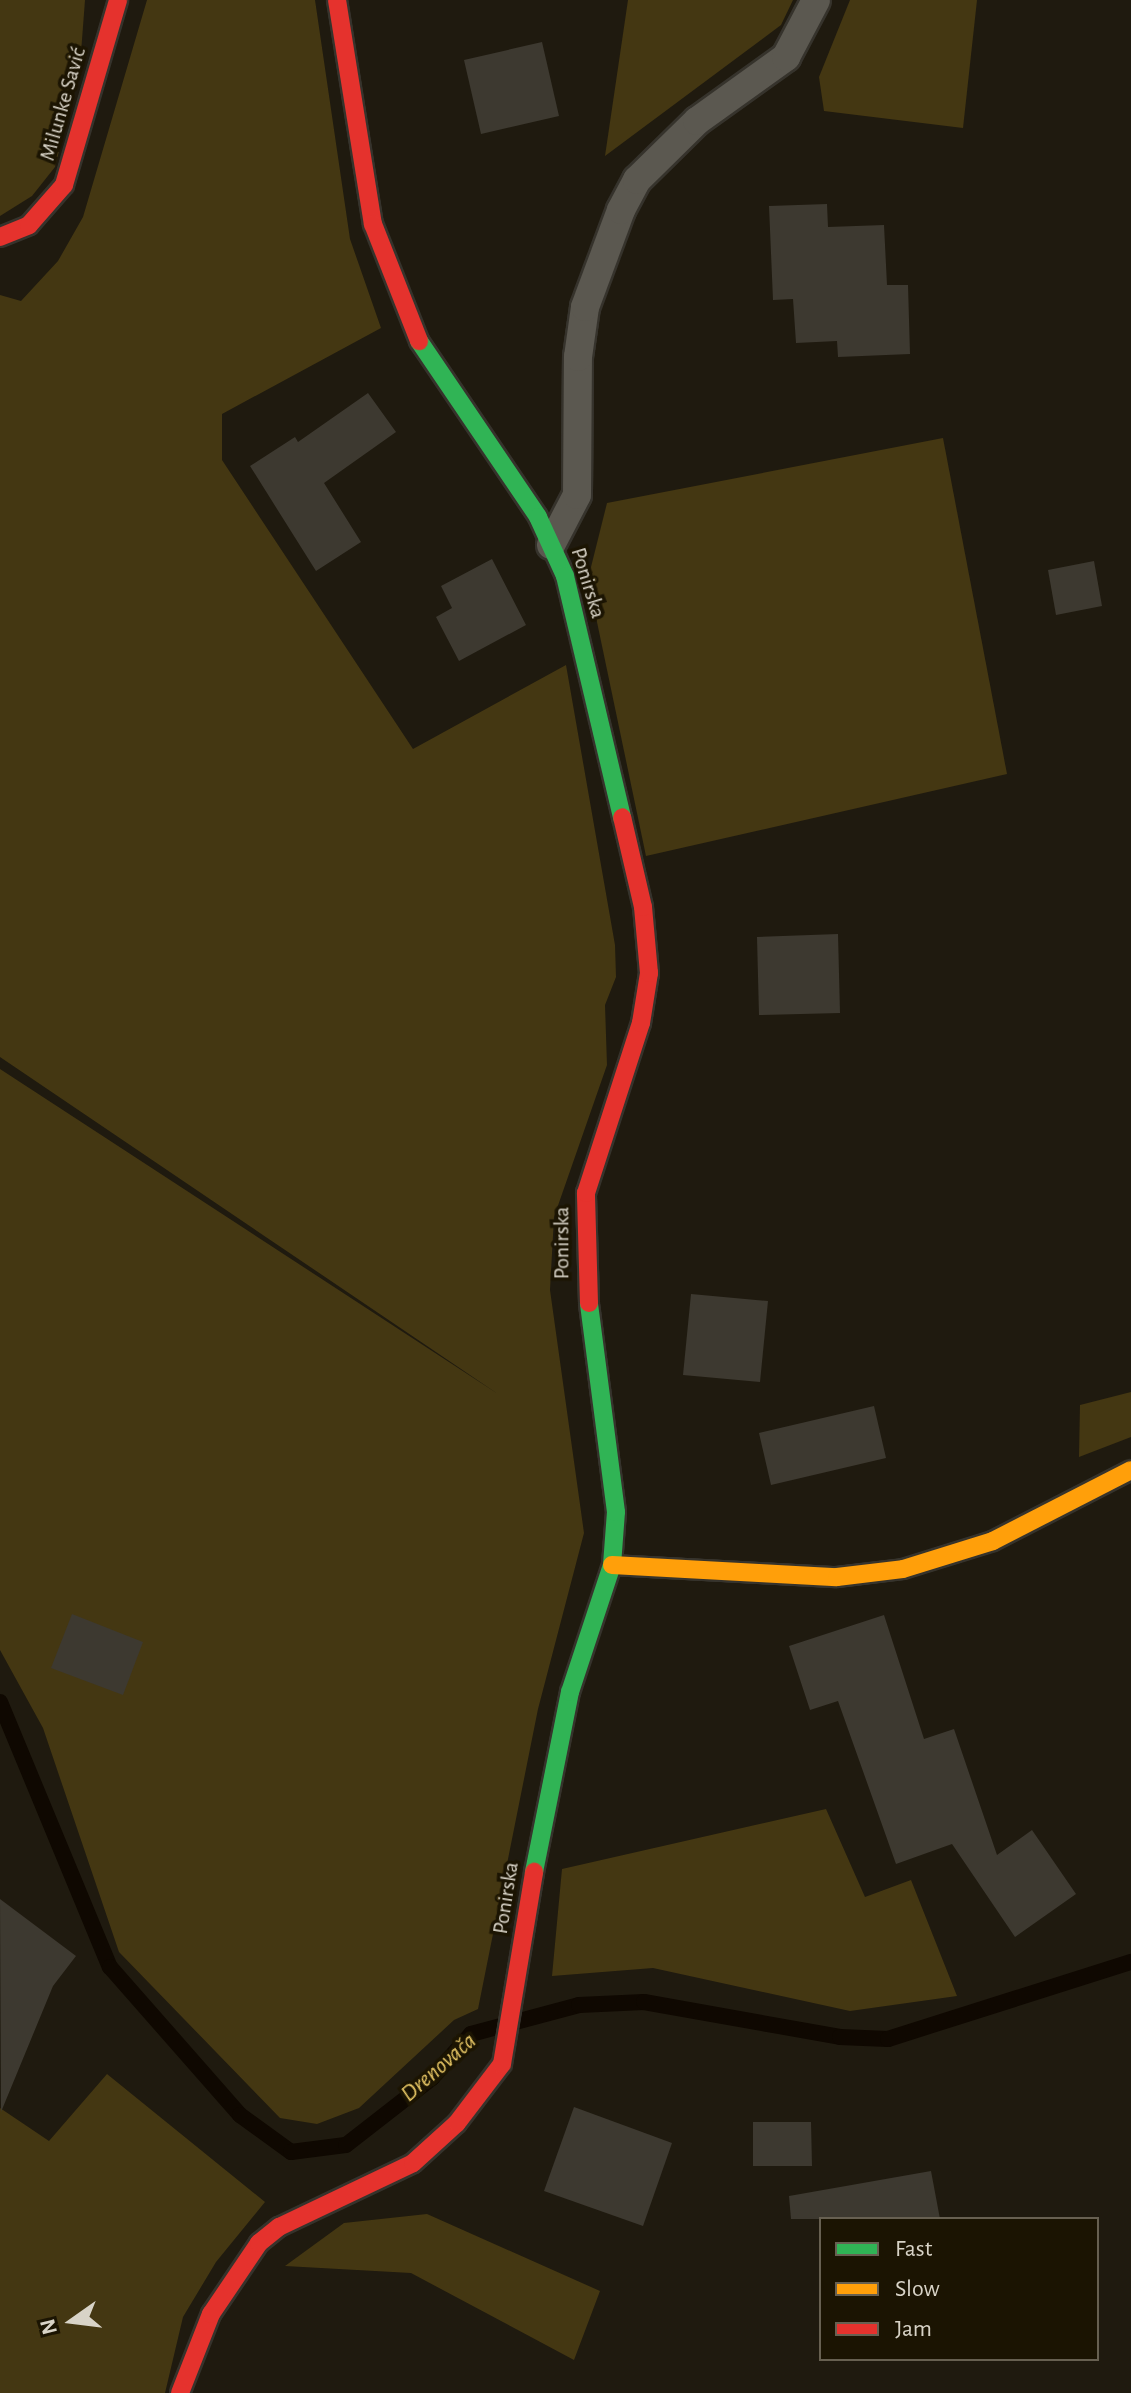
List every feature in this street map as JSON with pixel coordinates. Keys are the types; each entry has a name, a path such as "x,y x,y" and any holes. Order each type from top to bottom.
{"street":[{"name":"Milunke Savić","path":"0,237 29,225 64,185 118,0"},
{"name":"Ponirska","path":"180,2393 211,2314 259,2243 279,2227 413,2163 491,2084 508,2040 570,1692 612,1565 616,1512 583,1258 586,1193 641,1023 648,943 565,576 512,475 423,349 396,293 373,224 337,0"},
{"path":"612,1565 837,1577 903,1569 993,1541 1131,1470"}],"lane":[{"path":"551,545 577,495 578,357 585,307 621,210 637,180 697,121 786,57 816,0"}],"shaded area":[{"path":"0,0 85,0 80,66 55,167 32,196 0,216"},
{"path":"147,0 315,0 350,239 381,328 222,414 222,460 413,749 566,665 615,945 616,977 605,1005 607,1065 554,1217 550,1290 584,1533 538,1709 478,2009 454,2020 359,2108 317,2124 280,2118 119,1952 43,1728 0,1650 0,1069 498,1394 0,1057 0,295 21,301 58,261 83,217"},
{"path":"628,0 793,0 781,25 605,156"},
{"path":"850,0 977,0 963,128 824,111 819,77"},
{"path":"943,438 1007,774 646,856 588,579 607,503"},
{"path":"1131,1392 1131,1437 1079,1457 1080,1405"},
{"path":"826,1809 865,1897 911,1880 957,1996 850,2011 653,1968 552,1976 562,1869"},
{"path":"107,2074 265,2202 216,2262 183,2317 165,2393 0,2393 0,2108 49,2141"},
{"path":"427,2214 600,2291 574,2360 411,2273 285,2266 344,2223"}],"building":[{"path":"542,42 559,116 481,134 464,60"},
{"path":"827,204 828,227 884,225 887,285 908,285 910,354 838,357 837,341 796,343 793,299 773,300 769,206"},
{"path":"368,393 396,432 324,483 361,542 316,571 250,466 295,437 298,442"},
{"path":"492,559 526,625 459,661 436,617 452,608 441,586"},
{"path":"1094,561 1102,606 1056,615 1048,570"},
{"path":"838,934 840,1013 759,1015 757,937"},
{"path":"691,1294 768,1301 760,1382 683,1375"},
{"path":"874,1406 886,1458 771,1485 759,1433"},
{"path":"72,1614 143,1642 123,1695 51,1668"},
{"path":"884,1615 924,1739 954,1729 997,1855 1032,1830 1076,1894 1015,1937 952,1844 896,1864 838,1701 810,1710 789,1646"},
{"path":"0,1899 76,1956 53,1986 1,2112"},
{"path":"574,2107 672,2143 643,2226 544,2191"},
{"path":"753,2122 811,2122 812,2166 753,2166"},
{"path":"931,2171 940,2217 791,2219 789,2196"}],"waterway":[{"name":"Drenovača","path":"0,1702 110,1967 240,2115 291,2152 346,2145 432,2078 471,2034 579,2005 644,2002 840,2037 888,2039 1131,1962"}],"traffic: fast":[{"path":"419,341 538,517 565,576 622,817"},
{"path":"534,1872 570,1692 612,1565 616,1512 589,1303"}],"traffic: slow":[{"path":"612,1565 837,1577 903,1569 993,1541 1131,1470"}],"traffic: jam":[{"path":"0,237 29,225 64,185 118,0"},
{"path":"337,0 373,224 419,341"},
{"path":"589,1303 586,1193 641,1023 649,973 643,907 622,817"},
{"path":"180,2393 211,2314 259,2243 279,2227 413,2163 457,2123 502,2064 534,1872"}]}
